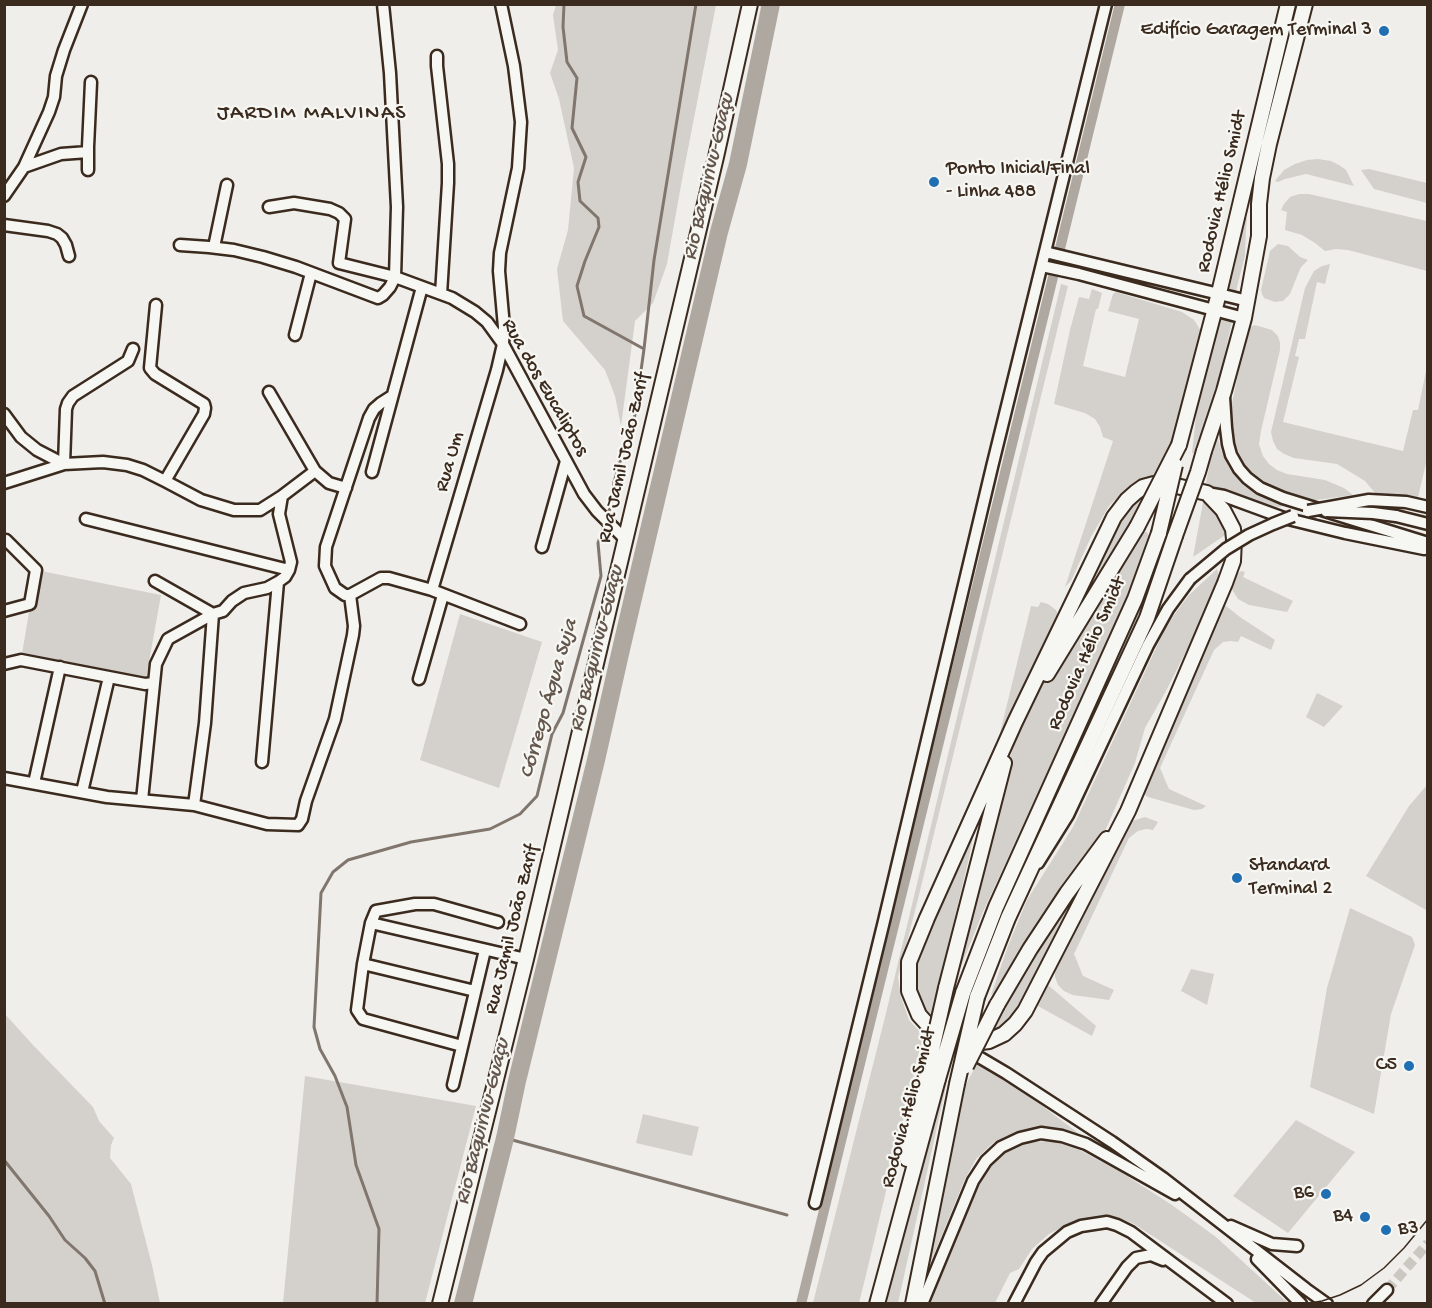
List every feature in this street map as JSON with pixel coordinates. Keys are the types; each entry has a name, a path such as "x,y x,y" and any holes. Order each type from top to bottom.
{"main road":[{"name":"Rua Jamil João Zarif","path":"440,1304 526,959 626,540 750,4"},
{"name":"Rodovia Hélio Smidt","path":"877,1304 932,1077 996,907 1135,599 1160,533 1179,445 1219,293 1288,4"},
{"name":"Rodovia Hélio Smidt","path":"913,1304 957,1084 977,997 1023,886 1147,618 1224,391 1248,301 1258,236 1262,178 1305,4"},
{"path":"932,1077 946,988 1015,722 1074,632 1137,527 1179,445"},
{"path":"1154,484 1172,485 1207,493 1223,510 1233,529 1233,561 1128,811 1036,992 1015,1024 1004,1034 989,1041 974,1043 951,1041 928,1026 918,1015 909,991 909,962 1015,722 1114,517 1127,500 1143,487 1154,484"},
{"path":"957,1084 997,1005 1030,949 1128,811"}],"street":[{"path":"4,196 24,167 49,112 54,97 56,76 82,4"},
{"path":"180,245 214,247 263,257 378,298 383,295 395,277 397,207 390,73 383,4"},
{"path":"501,4 514,66 521,122 518,168 500,253 503,344"},
{"path":"815,1203 992,467 1047,267 1106,4"},
{"path":"437,56 436,66 448,164 441,294"},
{"path":"88,170 91,82"},
{"path":"24,167 61,154 88,152"},
{"path":"214,247 227,184"},
{"name":"Rua dos Eucaliptos","path":"268,207 294,203 330,209 339,213 345,219 339,263 395,277 452,298 475,312 491,327 503,344 584,494 597,511 626,540"},
{"path":"4,225 57,234 66,245 69,256"},
{"path":"1050,253 1248,301"},
{"path":"1047,267 1244,318"},
{"path":"295,335 311,273"},
{"path":"372,471 422,287"},
{"path":"156,305 150,368 155,374 204,404 205,408 204,414 165,481"},
{"name":"Rua Um","path":"432,590 503,344"},
{"path":"63,464 68,403 73,396 128,361 133,349"},
{"path":"1224,391 1227,436 1232,455 1239,469 1260,488 1283,498 1428,543"},
{"path":"269,392 315,471 329,483 346,488"},
{"path":"393,396 374,409 369,418 326,547 325,566 335,588 345,595 350,595 381,579 389,578 432,590 520,624"},
{"path":"5,416 21,437 37,450 63,464"},
{"path":"542,547 566,461"},
{"path":"4,483 63,464 103,462 128,465 143,470 201,500 234,510 260,510 315,471"},
{"path":"1207,493 1224,496 1284,518 1345,533 1428,549"},
{"path":"142,800 156,664 168,639 213,614 223,611 244,593 267,588 285,577 290,570 291,562 279,514 282,496"},
{"path":"1023,886 1068,815 1148,645 1168,609 1190,579 1226,549 1249,535 1308,511 1369,500 1406,502 1428,507"},
{"path":"1308,511 1372,513 1428,524"},
{"path":"86,519 290,570"},
{"path":"4,540 36,570 30,604 4,611"},
{"path":"155,581 213,614"},
{"path":"262,762 278,582"},
{"path":"4,778 107,797 194,805 267,824 298,825 335,719 353,635 350,595"},
{"path":"419,679 443,595"},
{"path":"194,805 205,723 213,614"},
{"path":"5,667 21,660 145,684 154,683"},
{"path":"34,783 60,667"},
{"path":"82,792 109,677"},
{"path":"462,1046 363,1019 357,1010 371,923 376,911 415,904 434,904 498,922"},
{"path":"371,923 526,959"},
{"path":"453,1085 485,950"},
{"path":"363,964 475,991"},
{"path":"951,1041 1006,1073 1112,1142 1163,1178 1327,1304"},
{"path":"922,1304 973,1181 986,1161 1001,1148 1020,1138 1041,1133 1062,1136 1086,1144 1210,1215 1272,1244 1296,1246"},
{"path":"1014,1304 1035,1262 1043,1252 1067,1232 1081,1226 1107,1222 1131,1232 1227,1304"},
{"path":"1225,1226 1301,1304"},
{"path":"1131,1232 1136,1258"},
{"path":"1101,1304 1136,1258 1151,1255 1172,1263"},
{"path":"1373,1304 1387,1290"}],"shaded area":[{"path":"556,5 716,5 667,264 653,303 635,321 621,426 615,396 605,370 563,321 557,269 568,230 574,168 559,99 550,73 558,50 553,15"},
{"path":"761,5 765,5 765,14 760,51 749,95 746,94"},
{"path":"1318,159 1331,161 1346,170 1354,186 1306,174 1275,181 1284,170 1295,164"},
{"path":"1369,169 1427,183 1427,203 1374,189 1361,170"},
{"path":"1309,194 1427,221 1427,271 1348,250 1325,251 1302,235 1285,230 1287,212 1281,210 1290,197"},
{"path":"1244,217 1247,219 1245,256 1236,291 1233,292 1227,284"},
{"path":"1278,244 1288,246 1300,257 1308,260 1301,267 1290,294 1283,301 1275,302 1264,298 1261,290 1270,251"},
{"path":"1330,264 1325,284 1317,282 1305,339 1299,339 1295,356 1299,357 1283,422 1403,451 1413,410 1418,410 1427,366 1427,459 1418,497 1376,494 1365,481 1337,464 1294,458 1277,449 1273,441 1271,432 1305,288 1314,271"},
{"path":"1061,284 1068,286 898,977 901,997 909,1020 924,1036 866,1275 859,1303 813,1303 885,1017"},
{"path":"1092,289 1102,293 1083,366 1125,377 1139,319 1108,311 1113,294 1116,292 1182,312 1194,320 1201,331 1174,444 1159,477 1142,480 1128,487 1109,506 1091,537 1071,581 1065,587 1113,441 1103,437 1095,419 1085,413 1054,404 1079,297 1089,299"},
{"path":"1222,316 1232,321 1208,417 1194,453 1192,453 1196,416 1217,321"},
{"path":"1255,325 1272,330 1278,336 1280,343 1259,444 1263,456 1277,470 1287,474 1325,480 1344,488 1353,495 1302,502 1264,484 1244,465 1234,442 1231,408 1247,330"},
{"path":"1216,431 1222,453 1229,467 1244,482 1290,505 1278,507 1241,497 1206,483"},
{"path":"1152,491 1059,645 1118,518 1138,498"},
{"path":"1204,497 1215,504 1228,533 1193,557"},
{"path":"1144,532 1147,532 1149,536 1118,618 957,972 1007,768 1031,702"},
{"path":"1168,534 1172,536 1148,602 973,996 969,994 980,962 1029,846 1138,612"},
{"path":"1217,569 1221,582 1145,728 1135,763 1105,831 998,992 991,995 1027,900 1073,827 1162,635 1189,595"},
{"path":"36,570 161,595 145,684 21,660"},
{"path":"1241,571 1245,572 1243,577 1293,601 1287,612 1249,605 1238,599 1231,588 1234,577"},
{"path":"1041,602 1056,610 1059,616 932,892 933,883 999,737 1031,606 1038,607"},
{"path":"1223,606 1275,640 1271,650 1241,636 1238,642 1223,642 1214,650 1160,768 1169,789 1206,806 1194,810 1148,797 1142,793"},
{"path":"460,614 542,642 499,788 420,760"},
{"path":"1317,693 1343,706 1324,727 1306,717"},
{"path":"1427,785 1428,907 1426,910 1366,876 1409,806"},
{"path":"1145,817 1158,822 1153,830 1138,831 1129,838 1074,954 1083,976 1114,990 1109,1000 1073,995 1058,985 1055,966 1129,822"},
{"path":"972,835 969,858 931,1016 926,1016 916,1003 912,969 969,836"},
{"path":"1080,882 1021,1006 999,1029 991,1032 1001,1006"},
{"path":"1350,908 1412,937 1415,945 1391,1014 1374,1114 1310,1087 1327,988"},
{"path":"1191,969 1214,974 1207,1005 1181,991"},
{"path":"1048,985 1096,1026 1092,1036 1038,1006"},
{"path":"4,1013 93,1107 99,1121 114,1138 110,1158 131,1184 160,1303 5,1303"},
{"path":"978,1062 1000,1074 1090,1142 1065,1131 1033,1128 1015,1132 993,1143 976,1159 964,1181 928,1269 923,1268 965,1086"},
{"path":"305,1076 476,1106 425,1303 283,1303"},
{"path":"943,1080 947,1082 898,1303 882,1304"},
{"path":"643,1114 699,1127 692,1156 636,1143"},
{"path":"1296,1120 1355,1152 1288,1233 1233,1196"},
{"path":"1052,1141 1072,1146 1119,1171 1172,1205 1216,1237 1288,1303 1256,1303 1134,1224 1116,1217 1104,1217 1088,1218 1068,1224 1049,1234 1032,1249 1019,1269 1010,1273 995,1303 930,1304 973,1193 985,1172 999,1156 1014,1148 1029,1142"}],"waterway":[{"name":"Córrego Água Suja","path":"564,4 563,27 567,62 577,78 572,128 586,157 578,182 580,201 598,218 599,227 577,286 584,316 644,349 634,421 614,482 607,517"},
{"path":"644,349 654,260 696,4"},
{"name":"Rio Baquirivu-Guaçu","path":"463,1304 596,760 719,232 738,164 771,4"},
{"path":"801,1304 1120,4"},
{"name":"Córrego Água Suja","path":"377,1304 379,1229 356,1165 347,1107 335,1076 320,1049 314,1027 321,893 333,872 348,860 411,842 490,829 520,814 537,796 552,734 563,713 601,576 598,543 605,523"},
{"path":"505,1138 787,1215"},
{"path":"4,1160 49,1216 65,1240 85,1258 95,1271 105,1304"}],"tunnel":[{"path":"1387,1290 1428,1243"}],"tram line":[{"path":"1304,1304 1322,1301 1361,1285 1384,1268 1428,1219"}],"place":[{"name":"Edifício Garagem Terminal 3","path":"1384,31"},
{"name":"Ponto Inicial/Final - Linha 488","path":"934,182"},
{"name":"Standard Terminal 2","path":"1237,878"},
{"name":"C5","path":"1409,1066"},
{"name":"B6","path":"1326,1194"},
{"name":"B4","path":"1365,1217"},
{"name":"B3","path":"1386,1230"}],"district":[{"name":"JARDIM MALVINAS","path":"312,115"}]}
